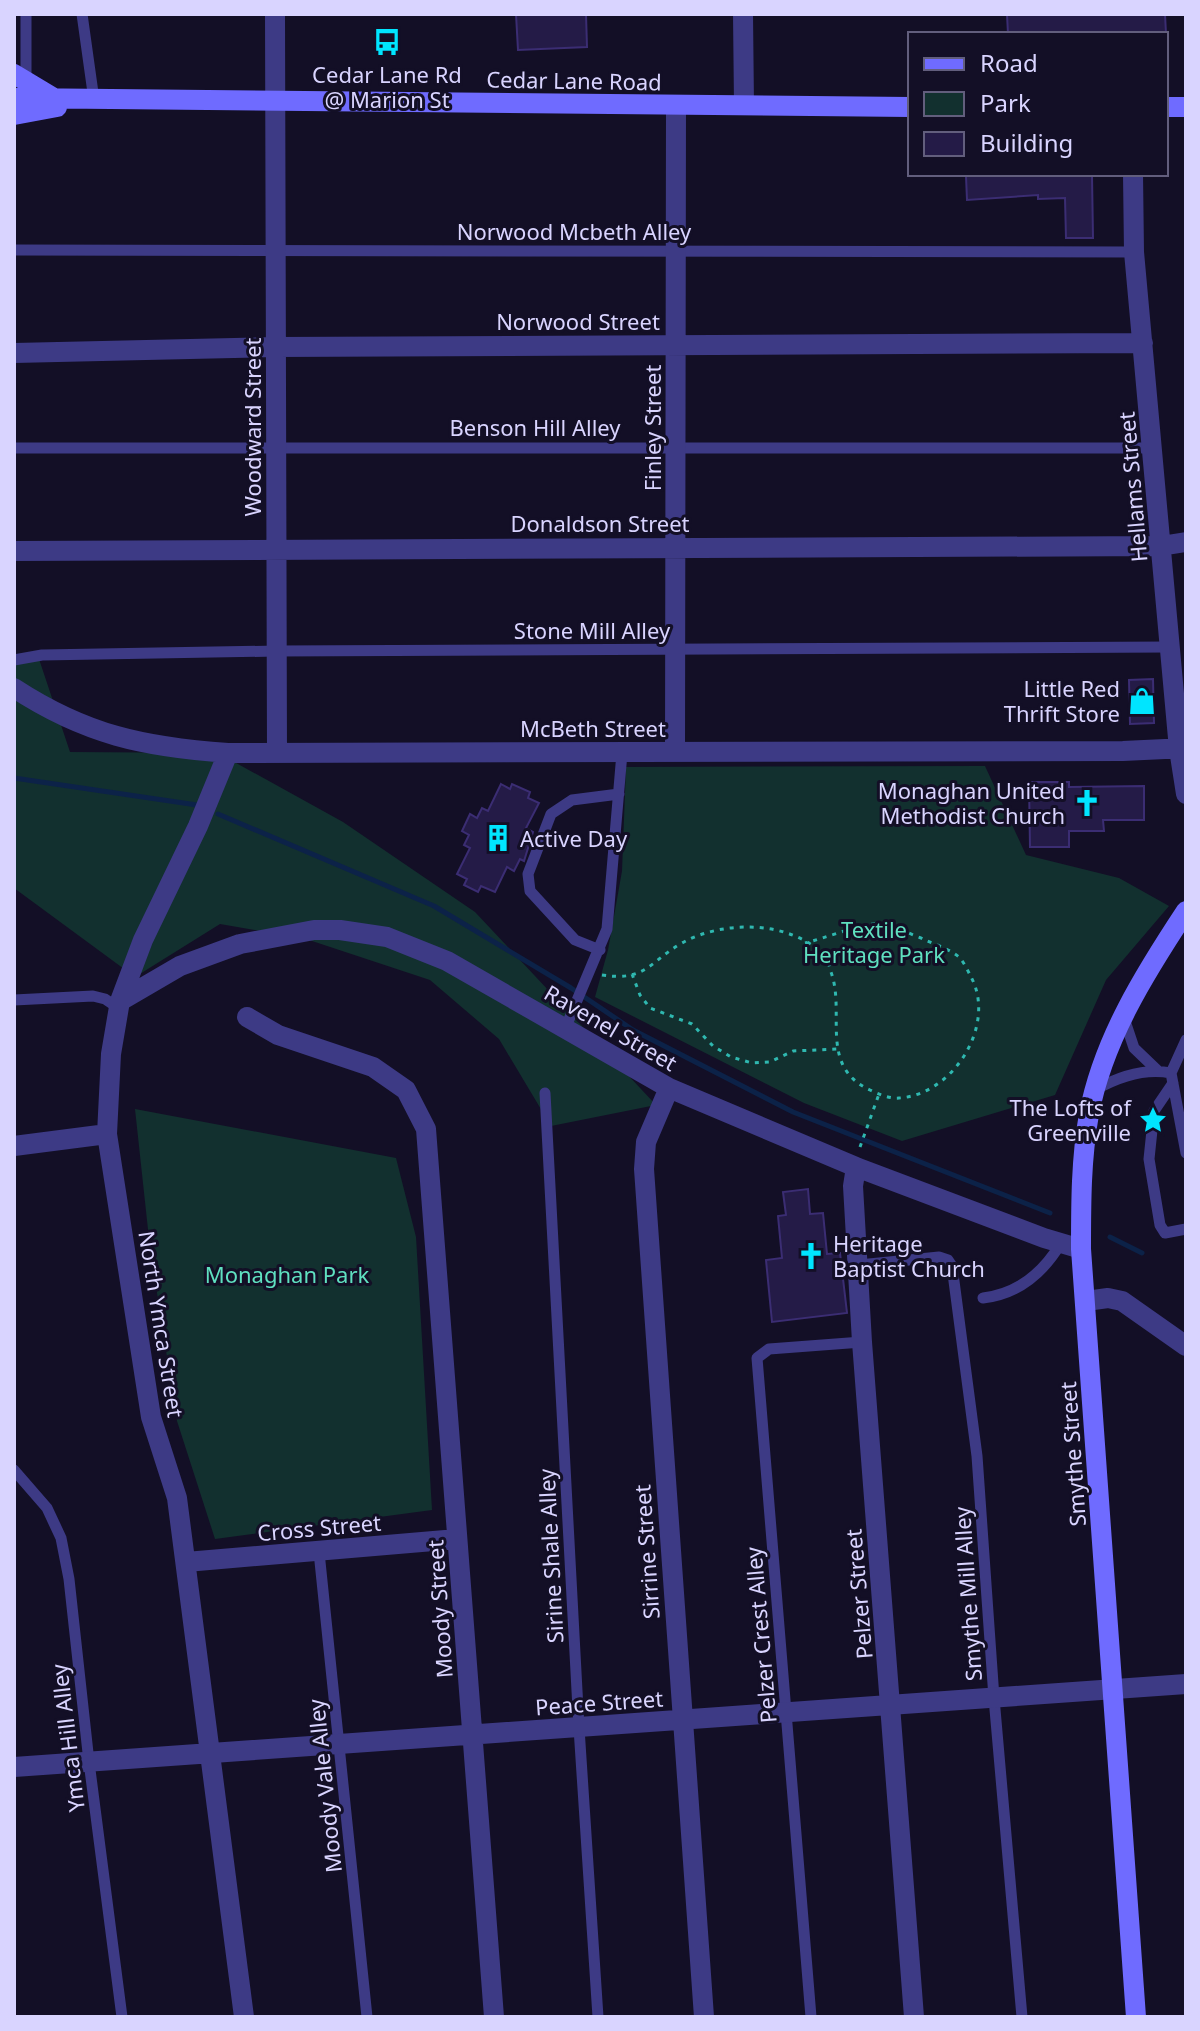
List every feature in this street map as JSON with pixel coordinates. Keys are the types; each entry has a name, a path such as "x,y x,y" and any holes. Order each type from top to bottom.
{"street":[{"name":"Woodward Street","path":"275,14 277,753"},
{"path":"743,14 744,105"},
{"path":"20,77 57,100"},
{"name":"Cedar Lane Road","path":"14,98 908,107"},
{"name":"Cedar Lane Road","path":"14,115 94,100"},
{"name":"Finley Street","path":"675,752 676,105"},
{"name":"Hellams Street","path":"1133,176 1134,252 1186,794"},
{"name":"Norwood Street","path":"14,353 275,347 1143,343"},
{"name":"Donaldson Street","path":"14,551 1161,546 1186,542"},
{"name":"McBeth Street","path":"14,688 80,725 105,734 173,749 228,753 1183,748"},
{"name":"North Ymca Street","path":"228,753 198,826 143,940 120,1005 111,1054 107,1134 151,1417 177,1498 244,2017"},
{"name":"Smythe Street","path":"1136,2017 1086,1301 1071,1246 1083,1155 1101,1070 1124,1017 1186,911"},
{"name":"Ravenel Street","path":"120,1005 180,966 209,954 297,931 340,930 403,942 447,961 669,1088 856,1167 1071,1246"},
{"name":"Moody Street","path":"247,1017 278,1035 373,1067 406,1090 426,1129 494,2017"},
{"name":"Sirrine Street","path":"669,1088 650,1129 643,1160 704,2017"},
{"path":"14,1146 107,1134"},
{"name":"Pelzer Street","path":"856,1167 853,1186 862,1342 914,2017"},
{"path":"1086,1301 1108,1298 1122,1301 1186,1346"},
{"name":"Cross Street","path":"186,1562 457,1539"},
{"name":"Peace Street","path":"14,1767 1186,1684"}],"lane":[{"path":"20,77 26,14"},
{"path":"82,14 94,100"},
{"name":"Norwood Mcbeth Alley","path":"14,250 1134,252"},
{"name":"Benson Hill Alley","path":"14,448 1152,448"},
{"name":"Stone Mill Alley","path":"14,660 42,655 277,651 1170,647"},
{"path":"565,1029 607,929 622,753"},
{"path":"600,950 575,940 530,891 528,874 551,814 572,800 619,794"},
{"path":"14,1000 93,996 120,1005"},
{"path":"1124,1017 1134,1048 1157,1070 1172,1078"},
{"path":"1186,1040 1172,1078 1154,1111 1149,1159 1160,1225 1165,1233 1186,1229"},
{"path":"1095,1090 1123,1077 1157,1070"},
{"path":"1172,1078 1186,1153"},
{"name":"Sirine Shale Alley","path":"545,1093 579,1728 598,2017"},
{"path":"983,1298 1000,1296 1035,1277 1071,1246"},
{"name":"Smythe Mill Alley","path":"859,1265 939,1257 948,1260 952,1266 977,1456 994,1698 1022,2017"},
{"name":"Pelzer Crest Alley","path":"811,2017 757,1358 769,1349 862,1342"},
{"name":"Ymca Hill Alley","path":"14,1470 47,1508 61,1538 69,1579 122,2017"},
{"name":"Moody Vale Alley","path":"319,1552 367,2017"}],"path":[{"path":"588,978 626,976 646,971 682,943 706,933 744,926 786,932 826,956 835,982 835,1027 841,1065 859,1085 898,1098 929,1090 968,1051 979,1025 980,1001 961,958 891,925 870,924 805,943"},
{"path":"632,974 640,995 650,1008 692,1024 713,1046 731,1057 752,1063 770,1062 793,1051 839,1049"},
{"path":"860,1145 879,1094"}],"green space":[{"path":"14,654 38,656 70,752 218,753 343,822 475,912 656,1105 551,1126 499,1039 430,980 306,939 220,924 135,977 14,888"},
{"name":"Textile Heritage Park","path":"985,766 1026,855 1119,878 1169,906 1106,980 1055,1095 902,1141 804,1103 595,997 608,950 622,871 626,767"},
{"name":"Monaghan Park","path":"135,1109 396,1158 416,1237 432,1510 215,1539 177,1421 150,1248"}],"building":[{"path":"516,14 586,14 587,47 518,50"},
{"path":"1007,14 1165,14 1166,32 1008,32"},
{"path":"966,176 1092,176 1093,238 1066,238 1065,198 1038,199 1038,195 967,200"},
{"name":"Little Red Thrift Store","path":"1153,679 1154,723 1130,724 1129,680"},
{"name":"Monaghan United Methodist Church","path":"1029,782 1069,782 1069,787 1144,786 1144,820 1103,820 1104,831 1069,831 1069,847 1030,847"},
{"name":"Active Day","path":"501,784 510,789 512,784 530,792 528,798 539,803 526,828 533,832 524,861 520,859 514,871 507,867 495,892 481,886 478,892 464,885 467,879 457,874 470,848 464,845 469,835 462,831 470,814 477,818 482,808 488,811"},
{"name":"Heritage Baptist Church","path":"808,1189 810,1214 823,1213 827,1254 840,1253 847,1313 772,1322 766,1260 782,1258 778,1216 786,1215 783,1192"}],"waterway":[{"path":"14,778 197,805"},
{"path":"218,814 434,906 571,988 633,1030 793,1112 1050,1213"},
{"path":"1110,1237 1142,1253"}],"place":[{"name":"Cedar Lane Rd @ Marion St","path":"387,42"},
{"name":"Little Red Thrift Store","path":"1142,701"},
{"name":"Monaghan United Methodist Church","path":"1087,803"},
{"name":"Active Day","path":"498,838"},
{"name":"The Lofts of Greenville","path":"1153,1120"},
{"name":"Heritage Baptist Church","path":"811,1256"}]}
